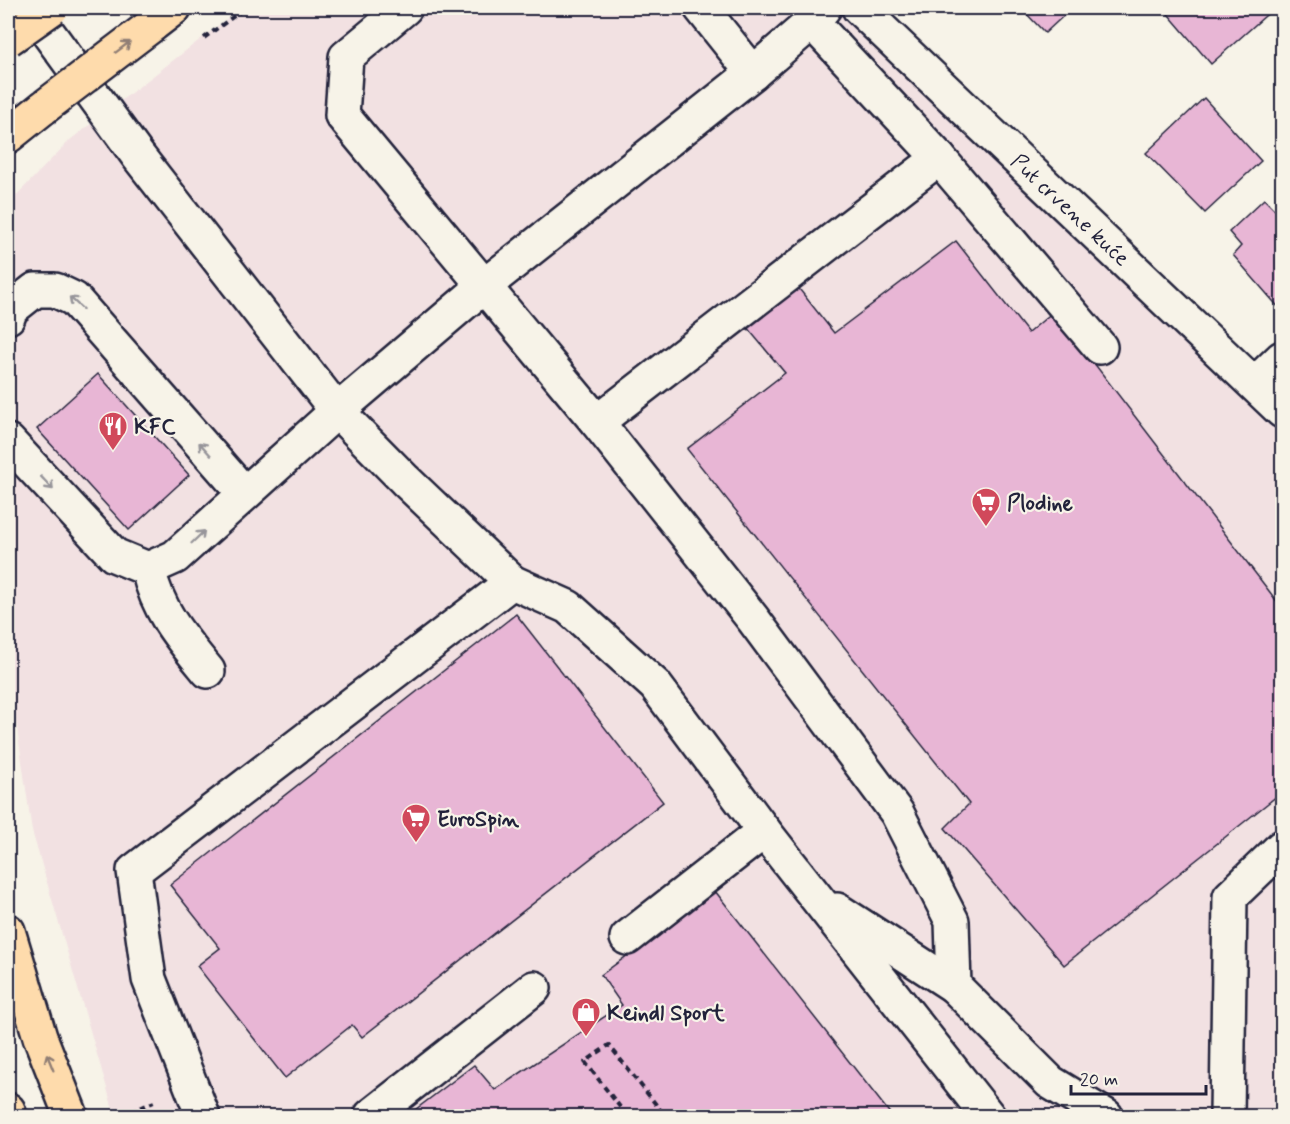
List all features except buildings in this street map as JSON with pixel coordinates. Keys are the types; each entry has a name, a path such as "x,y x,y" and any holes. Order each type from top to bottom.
{"main road":[{"path":"8,39 52,8"},
{"path":"8,136 163,16"},
{"path":"8,931 40,1037 71,1116"},
{"path":"8,1110 10,1116"}],"street":[{"path":"30,8 138,156 337,411 405,480 512,582 568,607 656,685 814,896 988,1116"},
{"path":"405,8 346,57 342,115 597,422 753,619 897,813 952,921 954,986"},
{"path":"701,8 753,73"},
{"name":"Put crvene kuće","path":"859,8 1282,411"},
{"path":"8,441 114,555 148,569 175,556 190,545 244,493 337,411 484,286 753,73 818,15 1100,348"},
{"path":"597,422 939,158"},
{"path":"8,317 11,309 35,290 56,290 74,299 244,493"},
{"path":"1255,384 1282,358"},
{"path":"148,569 153,590 163,612 208,671"},
{"path":"203,1116 149,979 134,871 512,582"},
{"path":"627,938 764,831"},
{"path":"1227,1116 1230,897 1282,847"},
{"path":"814,896 954,986 1050,1082 1106,1116"},
{"path":"371,1116 534,988"}],"path":[{"path":"197,44 244,8"},
{"path":"627,1116 585,1062 609,1045 665,1116"}],"shaded area":[{"path":"241,8 876,8 1282,411 1282,1116 115,1116 32,831 8,665 8,204 70,140"}],"place":[{"name":"KFC","path":"113,452"},
{"name":"Plodine","path":"986,528"},
{"name":"EuroSpin","path":"416,844"},
{"name":"Keindl Sport","path":"586,1038"}]}
